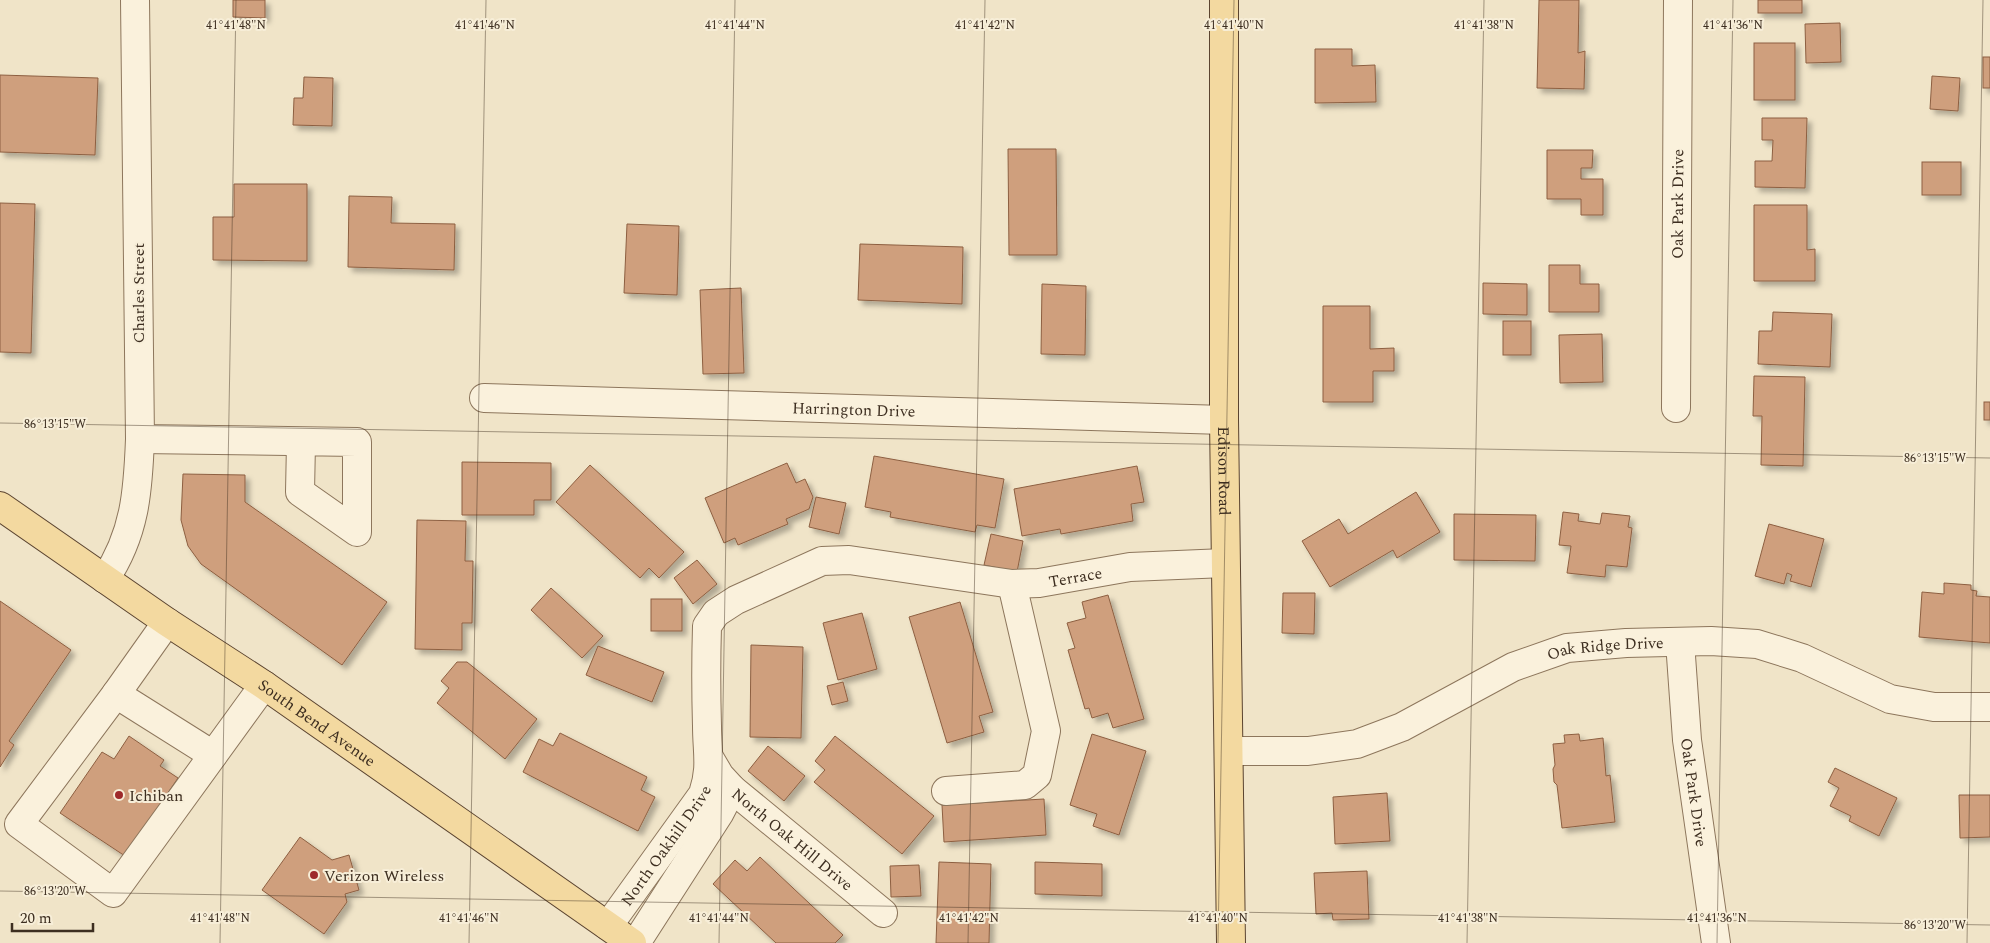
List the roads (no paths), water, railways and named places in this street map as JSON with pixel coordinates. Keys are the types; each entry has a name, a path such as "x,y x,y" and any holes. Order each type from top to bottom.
{"main road":[{"name":"Edison Road","path":"1224,0 1225,563 1231,943"},
{"name":"South Bend Avenue","path":"0,506 167,622 264,685 632,943"}],"street":[{"name":"Charles Street","path":"105,579 116,563 130,532 138,490 140,439 135,0"},
{"name":"Oak Park Drive","path":"1676,408 1678,0"},
{"name":"Harrington Drive","path":"484,398 1224,420"},
{"path":"140,439 302,442"},
{"name":"Terrace","path":"710,759 707,726 707,626 716,613 736,600 822,561 849,560 1012,584 1039,583 1130,567 1225,563"},
{"path":"946,791 1026,785 1037,775 1046,731 1012,584"},
{"path":"167,622 116,694 18,824 113,893 264,685"},
{"name":"Oak Ridge Drive","path":"1229,751 1308,751 1357,744 1402,727 1513,667 1567,648 1626,643 1711,641 1757,644 1802,658 1890,699 1934,707 1990,708"},
{"name":"Oak Park Drive","path":"1680,642 1688,740 1716,943"},
{"path":"116,694 213,755"},
{"name":"North Oakhill Drive","path":"608,926 703,794 709,776 710,759"},
{"name":"North Oak Hill Drive","path":"710,759 720,776 732,789 883,913"},
{"name":"North Oakhill Drive","path":"636,943 732,789"}],"place":[{"name":"Ichiban","path":"119,795"},
{"name":"Verizon Wireless","path":"314,875"}]}
